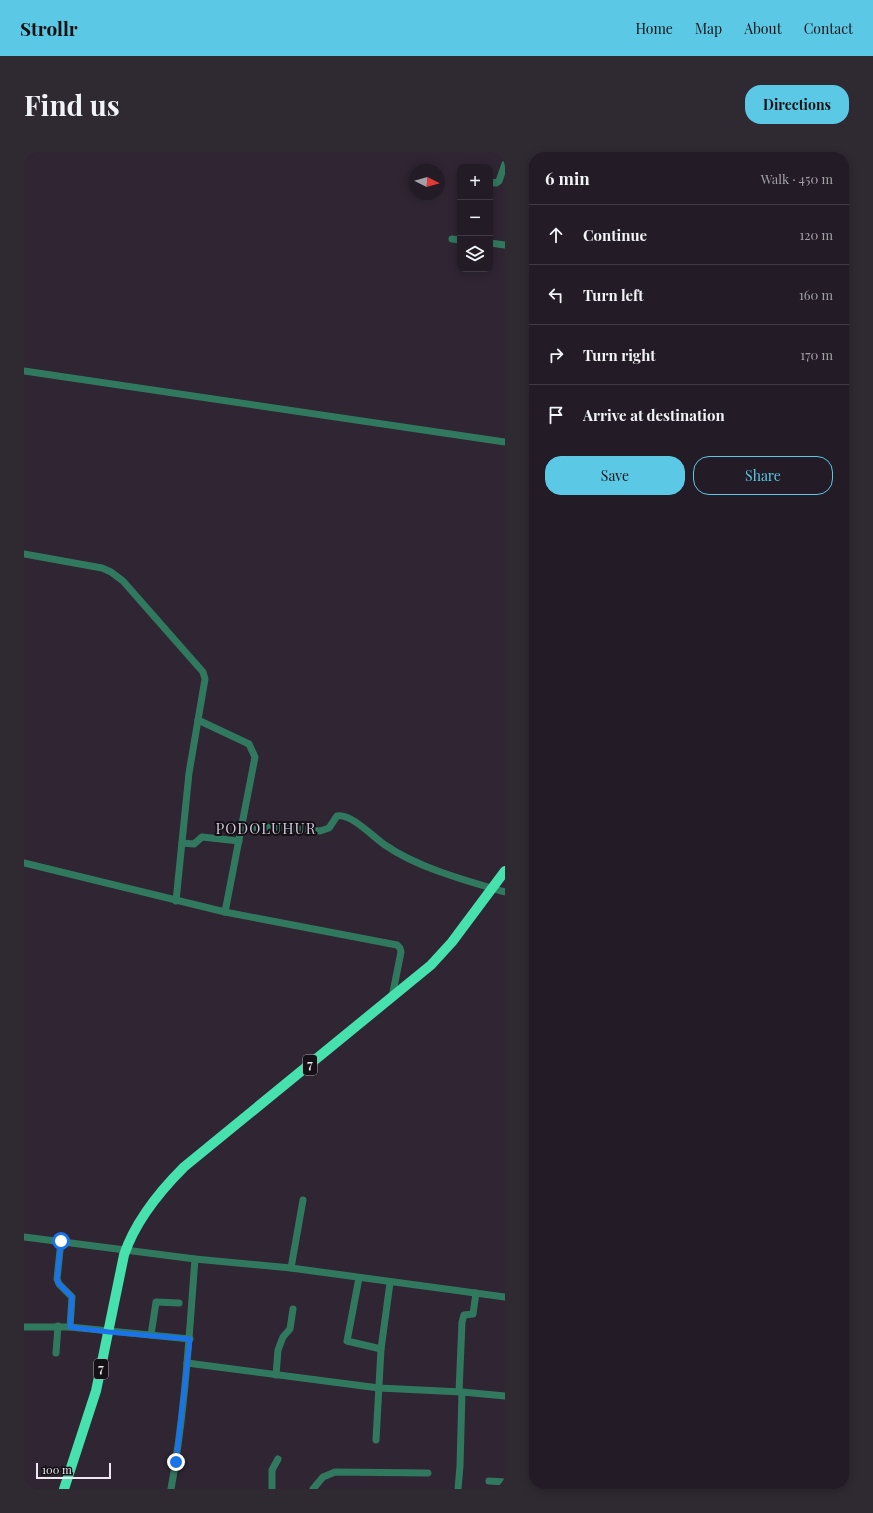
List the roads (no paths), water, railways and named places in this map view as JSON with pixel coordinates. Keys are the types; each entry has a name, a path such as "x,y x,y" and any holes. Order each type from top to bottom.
{"highway":[{"name":"7","path":"64,1489 96,1391 109,1332 117,1283 127,1246 156,1196 184,1167 431,965 452,942 503,874"}],"street":[{"path":"493,182 499,181 505,164"},
{"path":"452,239 457,240"},
{"path":"493,244 505,245"},
{"path":"24,372 505,442"},
{"path":"24,554 102,568 111,572 123,580 203,672 205,679 189,773 176,901"},
{"path":"198,720 249,744 254,752 242,829 225,912"},
{"path":"242,829 275,826 320,831 329,828 336,816 347,816 385,846 400,854 436,870 505,892"},
{"path":"182,843 194,844 202,836 239,841"},
{"path":"24,864 225,912 397,946 400,948 401,952 392,998"},
{"path":"291,1268 303,1200"},
{"path":"24,1237 127,1246 195,1258 291,1268 505,1297"},
{"path":"61,1241 57,1279 59,1284 72,1297 70,1327"},
{"path":"171,1489 176,1462 188,1363 195,1258"},
{"path":"358,1278 347,1340 381,1349"},
{"path":"376,1440 381,1349 390,1282"},
{"path":"458,1489 460,1466 462,1322 464,1315 473,1314 476,1293"},
{"path":"151,1335 155,1303 179,1303"},
{"path":"276,1375 278,1350 285,1335 290,1329 294,1309"},
{"path":"56,1354 58,1326"},
{"path":"24,1327 58,1326 190,1339"},
{"path":"188,1363 379,1388 505,1396"},
{"path":"272,1489 272,1470 278,1459"},
{"path":"313,1489 323,1477 335,1472 428,1473"},
{"path":"489,1481 502,1484"}],"district":[{"name":"PODOLUHUR","path":"266,829"}]}
